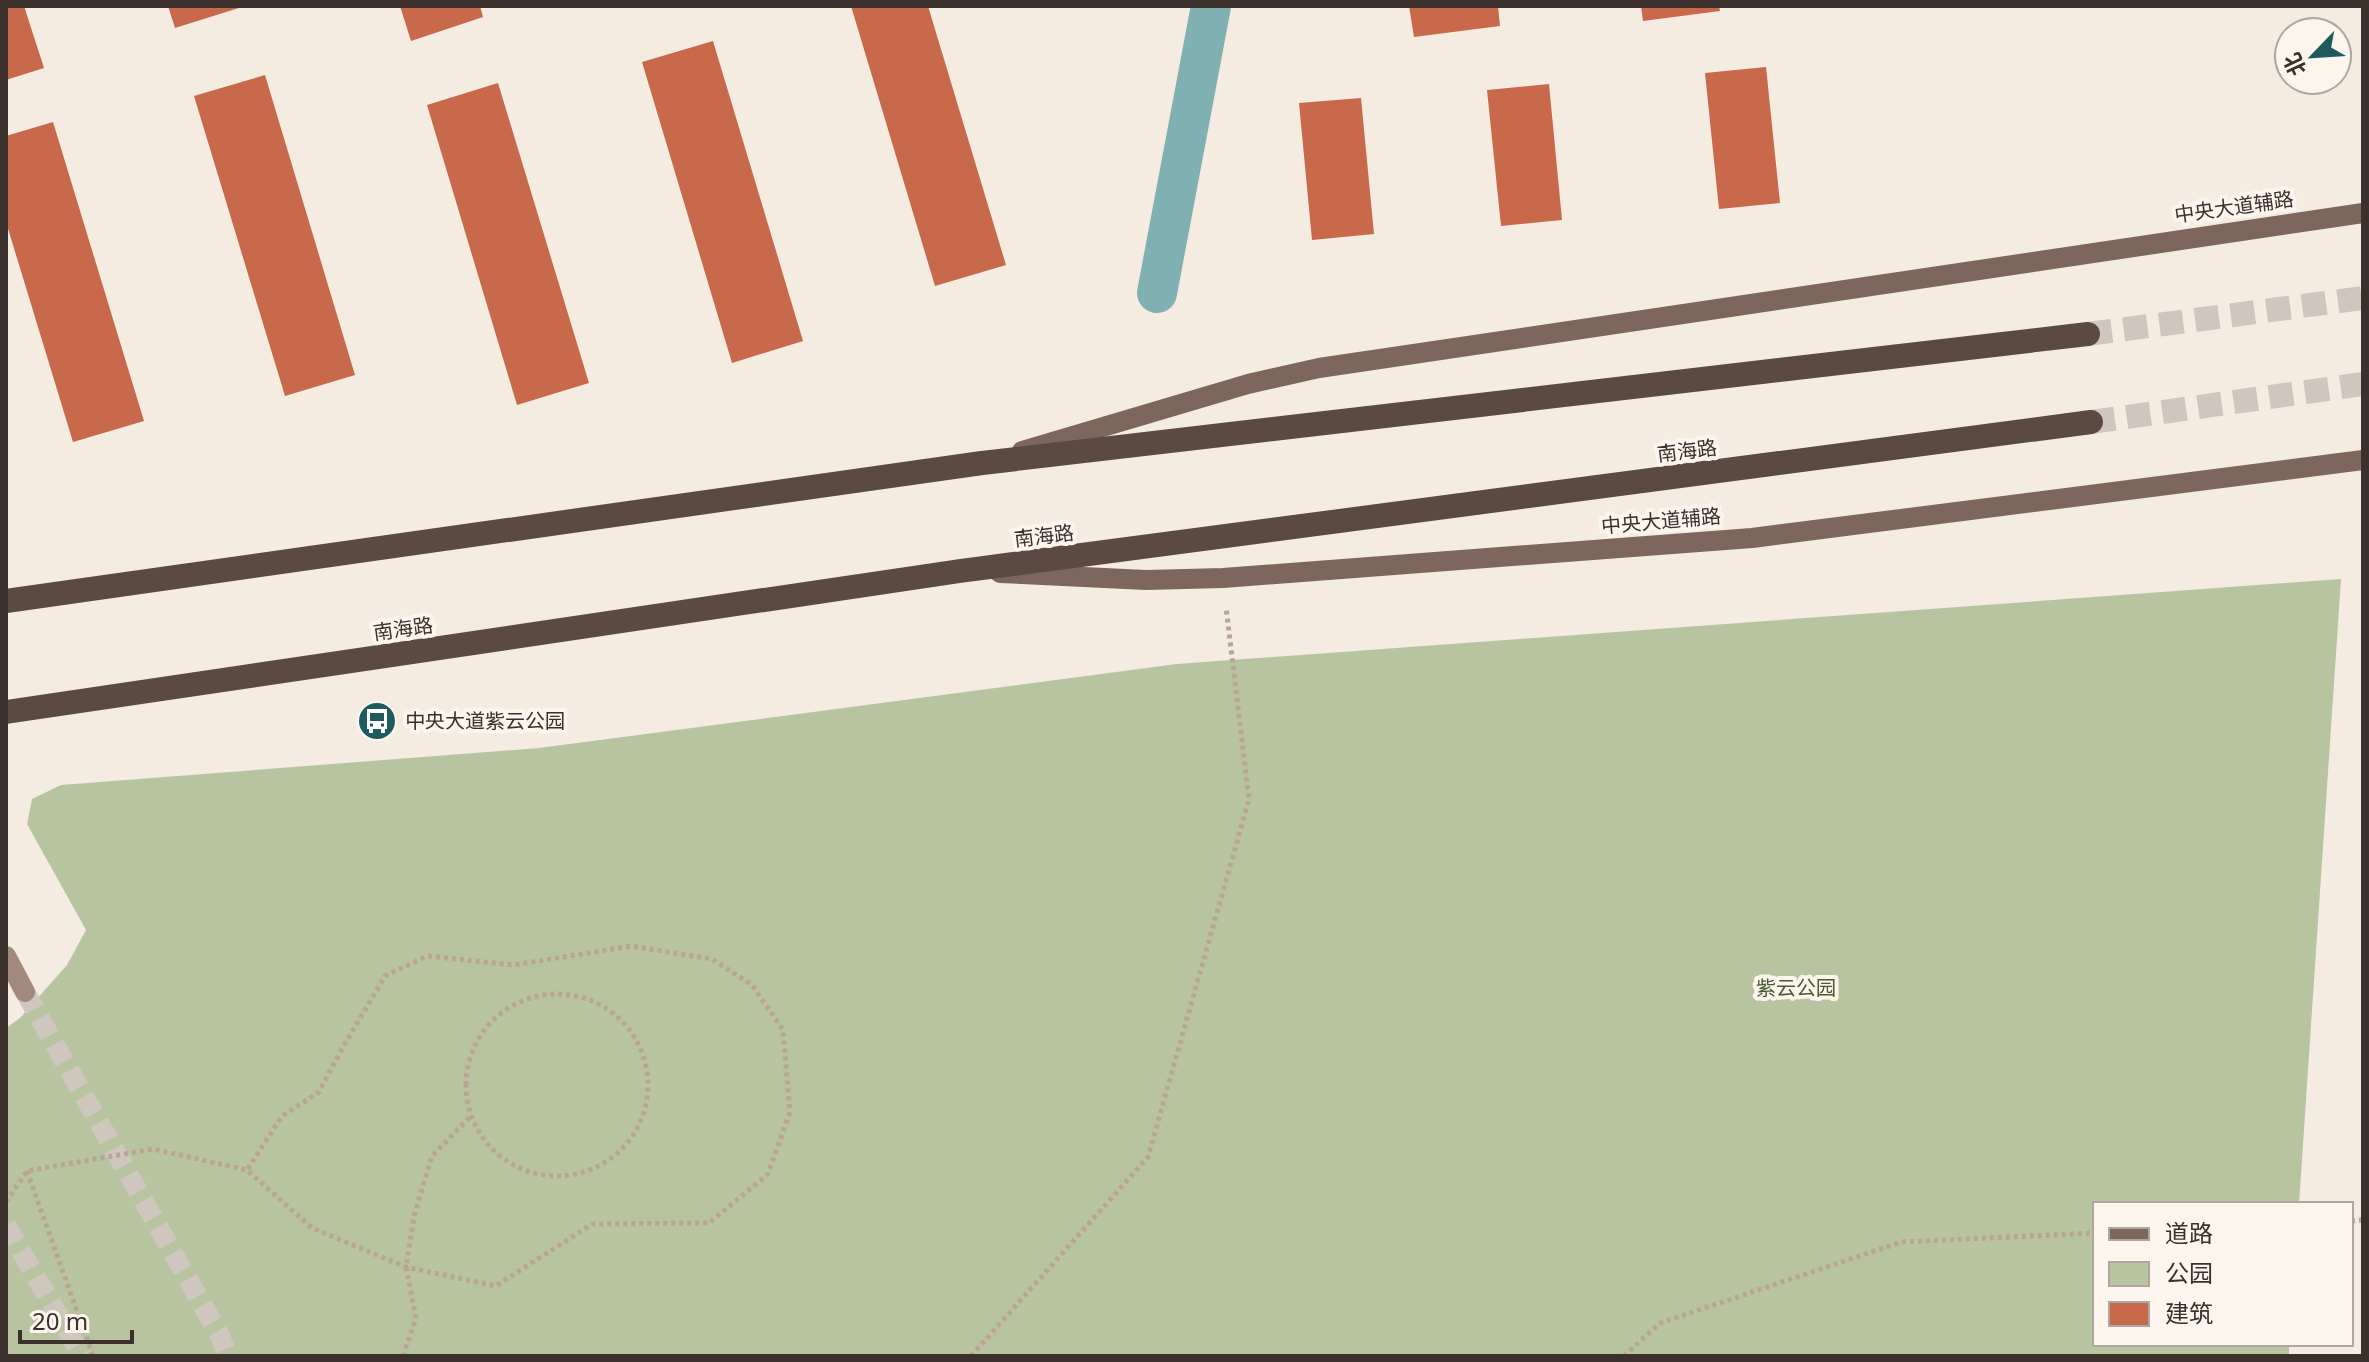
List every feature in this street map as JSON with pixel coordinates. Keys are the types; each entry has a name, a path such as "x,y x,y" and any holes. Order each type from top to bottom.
{"highway":[{"path":"6,601 982,463 2088,334"},
{"name":"南海路","path":"6,712 960,571 2091,422"}],"main road":[{"name":"中央大道辅路","path":"982,463 1248,384 1319,368 2363,213"},
{"name":"中央大道辅路","path":"960,571 1146,580 1223,578 1752,538 2363,460"}],"street":[{"path":"6,956 25,992"}],"path":[{"path":"971,1356 1148,1157 1249,799 1223,578"},
{"path":"6,1202 27,1171 153,1149 247,1170 312,1228 406,1267 496,1286 592,1224 709,1223 768,1174 790,1112 783,1030 752,985 712,959 631,946 514,965 427,956 385,976 319,1092 282,1116 247,1170"},
{"path":"567,994 597,1003 622,1021 640,1046 648,1074 647,1104 636,1131 617,1154 593,1169 564,1177 535,1174 508,1162 486,1142 471,1116 466,1086 471,1056 485,1029 508,1008 536,996 567,994"},
{"path":"403,1356 416,1318 406,1267 414,1216 432,1156 471,1116"},
{"path":"27,1171 93,1356"},
{"path":"1624,1356 1660,1323 1901,1242 2093,1233"}],"green space":[{"name":"紫云公园","path":"2341,579 2299,1202 2093,1202 2093,1346 2289,1346 2289,1356 6,1356 6,1028 20,1018 67,965 86,930 27,824 32,799 61,785 539,748 1177,664"}],"building":[{"path":"6,6 24,6 44,68 6,80"},
{"path":"168,6 242,6 242,7 175,28"},
{"path":"400,6 480,6 483,17 411,41"},
{"path":"851,6 928,6 1006,265 935,286"},
{"path":"1409,6 1498,6 1500,26 1414,37"},
{"path":"1641,6 1719,6 1720,11 1643,21"},
{"path":"713,41 803,341 732,363 642,62"},
{"path":"1766,67 1780,203 1719,209 1705,73"},
{"path":"265,75 355,375 285,396 194,96"},
{"path":"498,83 589,383 517,405 427,105"},
{"path":"1549,84 1562,220 1501,226 1487,90"},
{"path":"1361,98 1374,234 1312,240 1299,103"},
{"path":"53,122 144,421 73,442 6,222 6,136"}],"waterway":[{"path":"1157,293 1211,6"}],"tunnel":[{"path":"2088,334 2363,298"},
{"path":"2091,422 2363,384"},
{"path":"25,992 219,1334 228,1356"},
{"path":"6,1225 82,1356"}],"place":[{"name":"中央大道紫云公园","path":"377,721"}]}
